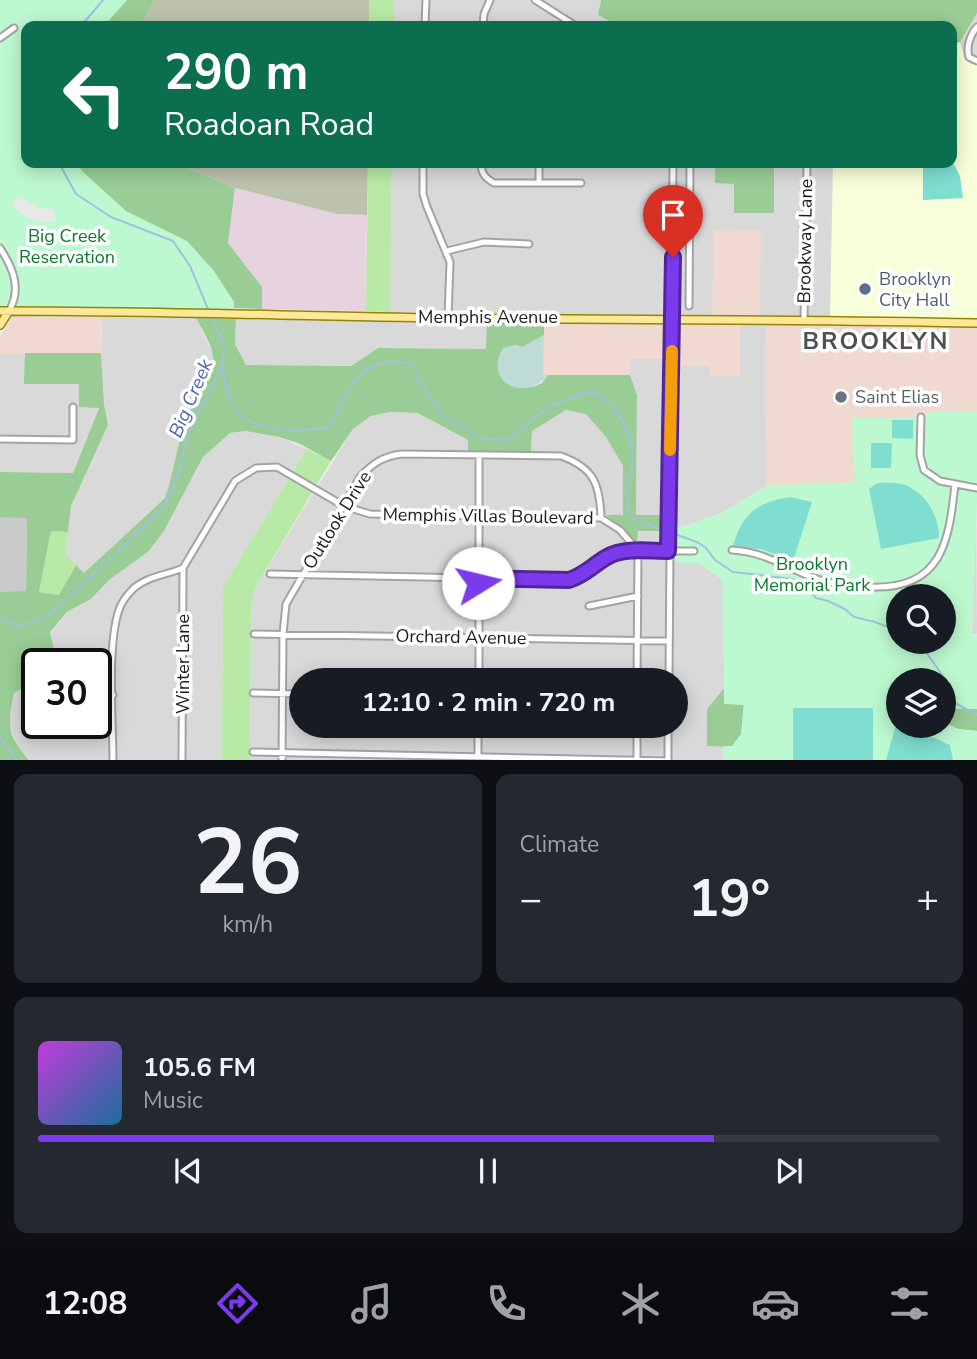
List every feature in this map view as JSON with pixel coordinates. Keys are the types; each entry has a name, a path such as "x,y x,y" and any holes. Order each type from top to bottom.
{"main road":[{"name":"Memphis Avenue","path":"4,311 977,323"},
{"path":"0,325 4,311"}],"street":[{"path":"425,21 426,0"},
{"path":"483,21 490,0"},
{"path":"535,0 564,21"},
{"path":"977,26 970,39 968,54 977,61"},
{"path":"0,38 14,28"},
{"path":"423,168 427,207 450,262 448,318"},
{"path":"481,168 486,178 494,183 581,183"},
{"path":"539,168 539,183"},
{"path":"668,668 673,168"},
{"path":"689,306 690,168"},
{"name":"Brookway Lane","path":"804,320 807,168"},
{"path":"673,198 690,198"},
{"path":"447,251 484,242 529,244"},
{"path":"0,248 15,278 13,304 4,311"},
{"path":"0,439 73,440 73,407"},
{"path":"921,417 920,455 924,470 940,481 977,488"},
{"name":"Outlook Drive","path":"282,760 283,634 286,604 360,477 372,464 386,456 561,456 578,462 590,474 600,497 601,518"},
{"path":"478,456 479,668"},
{"name":"Memphis Villas Boulevard","path":"183,568 235,481 256,468 277,467 344,506 370,514 601,518 620,530 638,551"},
{"path":"732,550 765,555 799,572 830,583 886,588 903,585 928,571 946,543 955,484"},
{"path":"270,574 569,580 583,576 609,556 668,547 694,551"},
{"path":"637,668 638,551"},
{"path":"113,760 113,634 121,605 136,586 150,578 169,575 183,568"},
{"name":"Winter Lane","path":"182,760 183,568"},
{"path":"589,606 638,596"},
{"name":"Orchard Avenue","path":"254,634 669,641"},
{"path":"253,693 289,693"},
{"path":"478,738 478,758"},
{"path":"253,752 637,760 637,738"},
{"path":"668,738 668,760"}],"shaded area":[{"path":"155,0 369,0 369,21 143,21"},
{"path":"394,0 601,0 598,15 609,21 394,21"},
{"path":"977,13 977,318 390,312 392,168 715,168 715,183 734,183 774,212 774,168 957,168 957,43"},
{"path":"960,42 965,60 977,64 977,318 830,317 833,168 957,168 957,43"},
{"path":"187,168 368,168 367,215 337,214 235,188"},
{"path":"923,168 956,168 963,198 923,200"},
{"path":"235,188 337,214 367,215 366,311 262,309 262,287 228,243"},
{"path":"22,197 38,208 53,209 55,222 32,220 21,214 12,205 14,200"},
{"path":"714,229 761,230 760,316 712,315"},
{"path":"11,316 102,317 101,353 0,353 0,337"},
{"path":"102,317 196,318 214,356 213,366 181,434 165,498 84,573 66,554 71,506 108,425 101,353"},
{"path":"236,319 487,322 487,349 378,348 351,366 246,365 235,344"},
{"path":"544,323 740,324 740,376 709,376 709,366 675,366 674,359 631,359 630,375 543,375"},
{"path":"740,324 765,325 766,486 722,513 669,532 698,563 723,580 724,688 707,709 707,746 723,746 723,760 250,760 251,609 255,588 353,429 371,416 391,412 419,413 468,440 468,451 531,452 532,431 566,410 587,414 606,437 623,466 623,516 607,516 637,544 638,531 669,515 636,515 637,395 630,375 630,359 675,359 675,366 709,366 709,375 740,375"},
{"path":"765,325 977,327 977,411 931,411 919,418 852,418 855,482 766,486"},
{"path":"544,335 543,375 548,375 529,388 509,385 498,371 498,360 503,348 514,345 523,347"},
{"path":"0,353 25,353 25,384 80,384 99,407 73,473 0,472"},
{"path":"892,420 913,420 913,439 892,438"},
{"path":"246,431 279,437 307,449 223,587 222,760 30,760 18,748 8,720 14,693 21,689 21,739 112,739 112,648 54,648 50,632 68,612 91,599 109,580 149,551 164,531 203,457 230,433"},
{"path":"871,443 892,443 891,468 871,468"},
{"path":"877,483 902,484 920,494 934,514 939,538 881,549 869,489"},
{"path":"790,497 812,502 793,561 761,549 733,546 741,526 752,511 768,502"},
{"path":"976,504 977,634 972,634"},
{"path":"0,517 27,517 26,592 0,592"},
{"path":"793,708 873,708 873,760 793,760"},
{"path":"892,738 935,738 950,745 953,760 886,760"}],"green space":[{"name":"Big Creek Reservation","path":"0,0 127,0 108,21 21,21 21,168 80,168 126,211 187,241 214,271 234,302 234,314 0,311"},
{"path":"82,0 155,0 143,21 53,21"},
{"path":"369,0 394,0 394,21 369,21"},
{"path":"601,0 977,0 977,13 957,43 957,21 609,21 598,15"},
{"path":"37,168 187,168 235,188 228,243 262,287 262,309 234,308"},
{"path":"368,168 392,168 390,312 366,311"},
{"path":"715,168 774,168 774,213 734,213 734,184 715,183"},
{"path":"196,318 236,319 235,344 246,365 351,366 378,348 486,349 487,322 544,323 544,335 523,347 514,345 533,387 542,383 548,375 630,375 637,395 636,515 669,515 669,531 638,531 637,545 606,515 623,515 623,466 606,437 586,414 566,410 532,431 531,453 468,452 468,440 418,413 391,412 371,416 353,429 331,461 298,443 279,437 246,431 230,433 203,457 164,531 149,551 109,580 91,599 67,612 50,632 54,648 21,648 21,689 14,693 10,722 13,737 29,760 0,760 0,592 26,591 27,518 0,517 0,472 73,473 99,408 79,407 79,384 24,384 25,353 101,353 108,425 71,506 68,532 51,531 39,592 59,595 76,565 84,573 165,498 185,423 209,376 213,358 211,346"},
{"name":"Brooklyn Memorial Park","path":"931,411 977,411 972,634 977,635 977,709 956,708 956,668 886,668 886,738 956,738 956,728 977,731 977,760 723,760 723,746 732,746 741,734 744,705 724,704 722,580 698,563 668,562 669,531 722,513 766,486 855,482 852,418 919,418"},
{"path":"307,449 331,461 255,588 251,609 250,760 222,760 223,587"},
{"path":"51,531 68,532 66,554 76,565 59,595 39,592"},
{"path":"723,580 744,704 741,734 732,747 707,746 707,709 724,688"},
{"path":"956,708 977,709 977,731 958,729"}],"waterway":[{"name":"Big Creek","path":"85,21 103,0"},
{"name":"Big Creek","path":"62,168 76,194 111,217 173,241 190,266 208,309"},
{"name":"Big Creek","path":"0,618 19,626 41,620 68,599 165,506 180,469 188,434 222,367 224,346 212,317"},
{"path":"222,367 228,394 238,413 253,423 285,430 330,427 357,378 375,365 386,362 413,364 418,378 441,415 484,439 510,440 547,409 592,391 611,405 629,434 632,458 626,494 632,518 667,532"},
{"path":"672,533 699,543 715,560 733,572 793,579 805,586 816,598 845,609 854,617 886,626"},
{"path":"927,654 947,682 955,703 977,715"},
{"name":"Big Creek","path":"0,737 17,760"}],"slow traffic":[{"path":"670,450 672,351"}],"place":[{"name":"Brooklyn City Hall","path":"865,289"},
{"name":"Saint Elias","path":"841,397"}],"district":[{"name":"BROOKLYN","path":"876,341"}],"route":[{"path":"478,583 478,578 569,580 583,576 609,556 619,552 668,551 673,257"}]}
